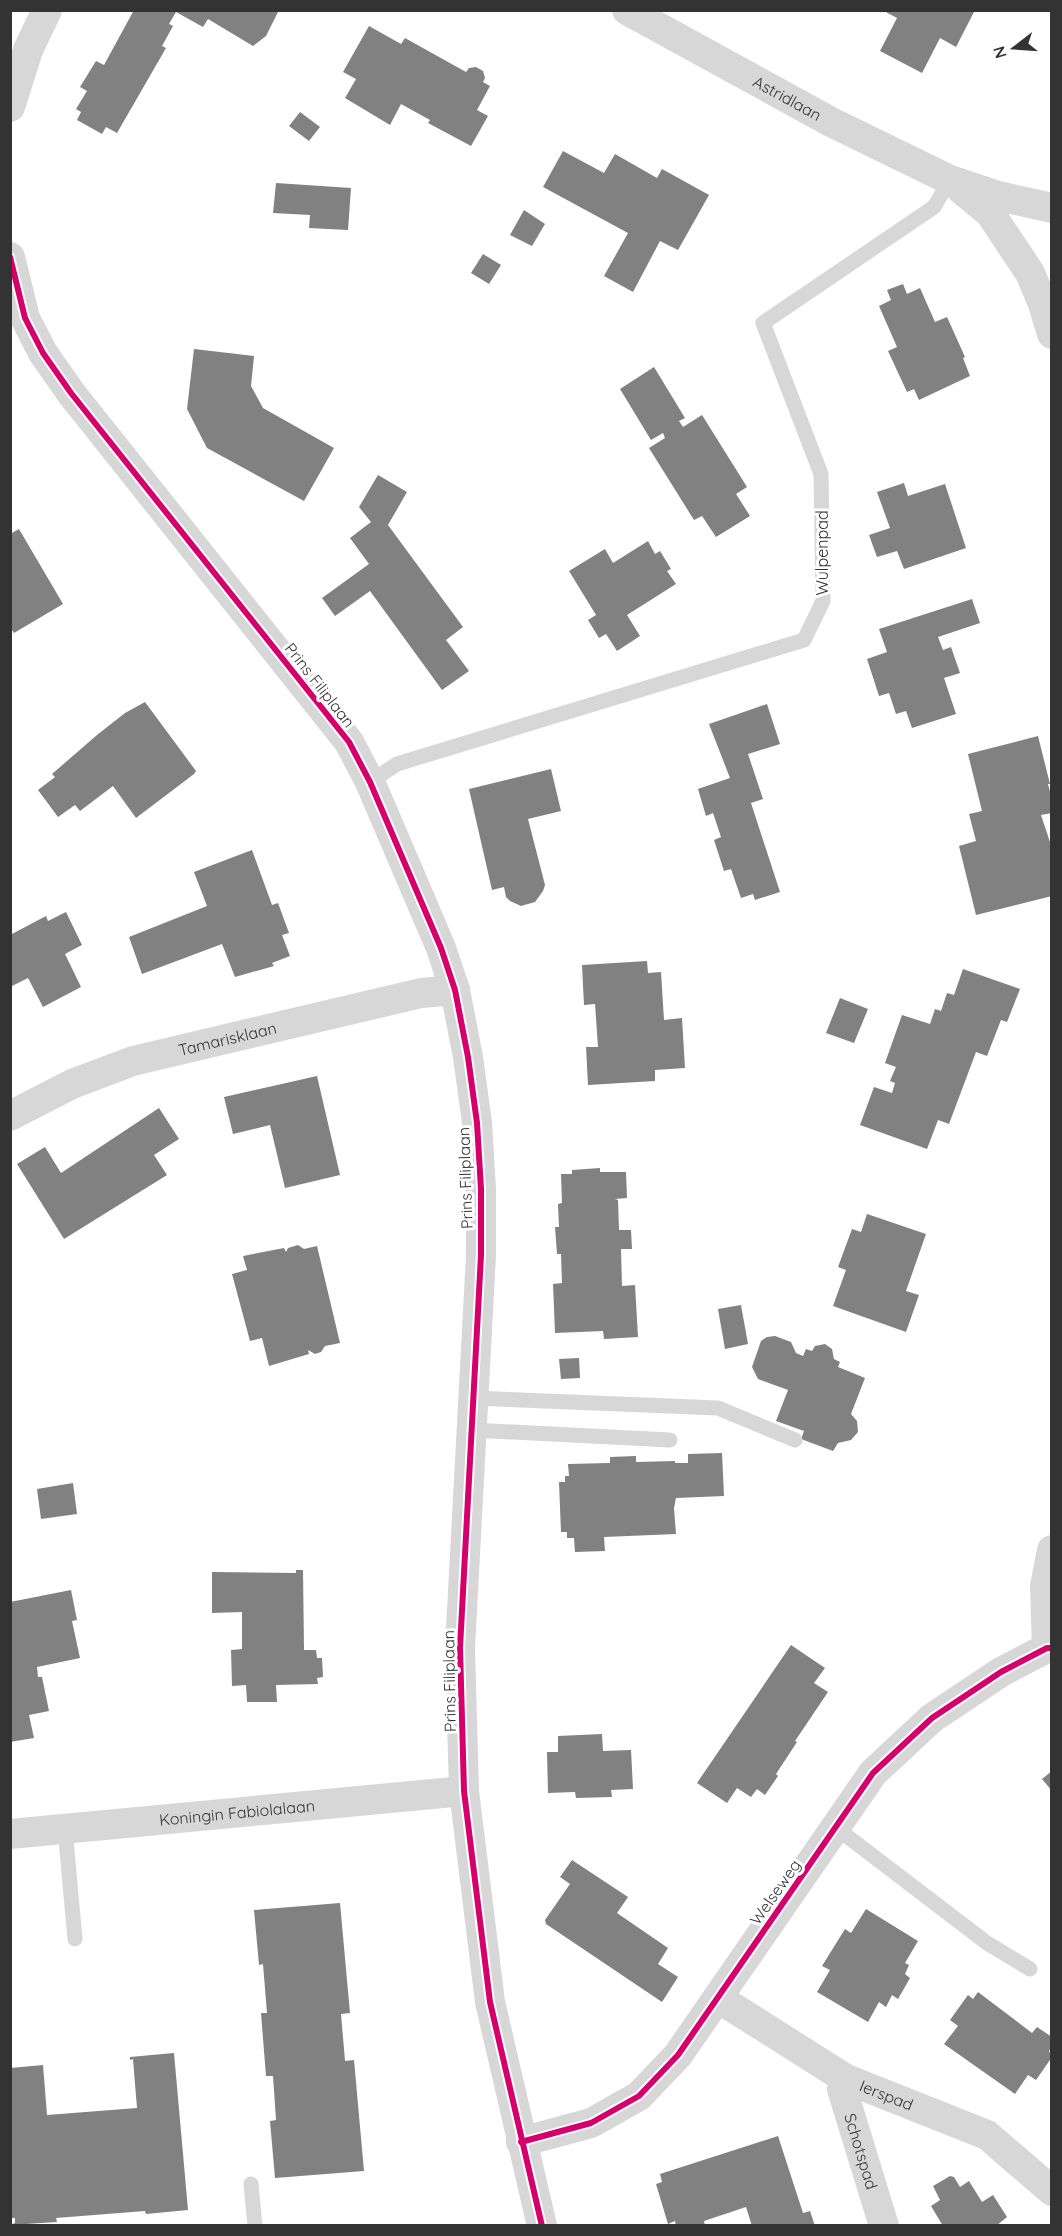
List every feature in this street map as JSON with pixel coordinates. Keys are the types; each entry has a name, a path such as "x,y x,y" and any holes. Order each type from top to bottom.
{"street":[{"path":"10,108 28,50 46,10"},
{"name":"Astridlaan","path":"627,10 831,122 950,180"},
{"path":"950,180 998,196 1052,208"},
{"path":"950,180 990,213 997,223 1030,273 1052,334"},
{"name":"Prins Filiplaan","path":"10,257 25,318 43,353 72,393 349,742 370,782 441,948 455,990 468,1057 477,1123 481,1190 481,1255 460,1648 464,1791 490,2002 542,2226"},
{"name":"Tamarisklaan","path":"10,1116 72,1084 133,1061 421,993 455,990"},
{"path":"1049,1648 1045,1586 1052,1550"},
{"name":"Welseweg","path":"522,2142 591,2123 639,2096 678,2055 873,1773 932,1718 1001,1672 1049,1648"},
{"name":"Koningin Fabiolalaan","path":"10,1834 464,1791"},
{"name":"Ierspad","path":"718,1998 846,2079 987,2135 1052,2191"},
{"name":"Schotspad","path":"846,2079 842,2089 884,2226"}],"lane":[{"name":"Wulpenpad","path":"370,782 397,764 804,640 823,602 821,474 763,323 934,207 950,180"},
{"path":"473,1398 718,1408 795,1440"},
{"path":"472,1430 670,1440"},
{"path":"835,1827 987,1943 1030,1969"},
{"path":"65,1829 75,1939"},
{"path":"251,2184 255,2226"}],"building":[{"path":"134,10 279,10 266,36 253,46 208,19 203,27 176,12 169,24 173,26 162,46 166,48 117,133 106,127 102,134 77,120 81,112 76,109 87,91 80,87 96,61 104,65"},
{"path":"882,10 975,10 956,47 940,38 922,73 880,51 897,18"},
{"path":"369,26 401,44 405,38 466,72 469,68 476,67 483,71 485,78 483,82 490,86 477,110 488,116 471,146 428,123 430,120 401,104 390,125 345,98 356,79 343,72"},
{"path":"300,112 320,127 309,141 289,126"},
{"path":"563,151 604,173 615,154 657,178 662,169 709,195 678,250 660,241 633,292 604,276 628,233 543,187"},
{"path":"276,183 351,188 348,230 309,228 310,215 273,213"},
{"path":"524,210 545,224 532,246 510,235"},
{"path":"483,254 501,265 489,284 471,273"},
{"path":"903,284 907,294 920,288 935,322 947,317 965,357 963,358 970,376 919,400 914,389 907,392 888,351 897,347 879,306 891,300 887,290"},
{"path":"194,349 254,356 251,386 263,408 334,448 304,501 207,448 187,409"},
{"path":"654,367 685,418 679,421 683,427 702,415 747,487 736,494 750,516 716,537 702,516 694,520 649,448 665,438 663,433 651,440 620,389"},
{"path":"378,475 407,492 388,525 463,627 446,640 469,671 442,690 370,591 335,616 322,598 369,564 350,538 371,522 359,507"},
{"path":"904,483 908,496 945,484 966,548 904,569 897,551 877,557 869,535 890,528 877,492"},
{"path":"19,529 63,604 14,633 10,627 10,534"},
{"path":"648,541 655,554 660,551 671,569 667,571 676,584 627,615 640,636 617,651 606,634 599,638 588,620 596,615 569,571 605,549 613,563"},
{"path":"972,599 980,623 938,637 943,650 951,647 960,673 944,678 956,714 912,728 906,711 896,714 889,693 879,696 867,659 887,652 879,629"},
{"path":"145,702 196,771 194,774 136,818 113,786 80,811 75,805 58,817 38,790 55,777 52,774 97,735 125,713"},
{"path":"767,704 780,744 748,754 763,799 751,803 780,892 755,900 753,894 741,898 731,869 724,871 714,840 721,837 713,813 706,816 698,789 730,778 709,724"},
{"path":"1038,736 1052,799 1052,813 1041,815 1052,848 1052,896 976,915 959,846 976,841 969,814 982,811 968,754"},
{"path":"551,769 561,811 528,819 545,885 535,902 521,906 506,897 504,887 492,890 469,789"},
{"path":"252,850 272,905 278,903 289,933 282,935 290,956 272,963 274,966 235,977 222,944 142,974 129,937 207,906 194,872"},
{"path":"66,912 82,945 65,954 81,987 43,1007 28,978 10,987 10,935 46,916 48,921"},
{"path":"647,961 648,973 661,972 664,1020 682,1018 685,1068 655,1070 655,1081 588,1085 586,1047 598,1047 595,1004 584,1005 582,965"},
{"path":"963,969 1020,989 1007,1022 1001,1020 987,1056 976,1052 949,1124 938,1120 927,1149 860,1125 874,1087 892,1093 895,1083 890,1081 896,1067 885,1063 902,1015 930,1024 935,1009 941,1011 947,993 954,995"},
{"path":"840,998 868,1009 854,1043 826,1033"},
{"path":"317,1076 340,1175 285,1188 270,1125 233,1134 224,1097"},
{"path":"159,1108 179,1139 154,1155 167,1175 64,1239 17,1164 45,1147 61,1173"},
{"path":"600,1168 600,1172 626,1172 627,1198 615,1199 618,1200 619,1230 631,1230 632,1249 621,1249 622,1286 635,1285 638,1337 604,1339 603,1331 555,1333 553,1284 562,1283 561,1254 557,1254 555,1227 559,1227 558,1204 562,1203 561,1174 572,1174 572,1170"},
{"path":"867,1214 926,1234 906,1291 919,1295 906,1332 833,1306 846,1270 838,1267 852,1229 861,1232"},
{"path":"298,1245 304,1249 317,1246 340,1343 325,1346 321,1352 315,1354 308,1350 309,1354 269,1366 262,1338 250,1341 232,1274 247,1270 243,1256 284,1248 286,1252 288,1248"},
{"path":"741,1305 748,1344 725,1349 718,1309"},
{"path":"775,1336 791,1342 796,1353 803,1356 806,1349 812,1351 815,1346 825,1344 832,1349 834,1359 840,1362 838,1367 865,1378 851,1414 857,1421 858,1432 851,1440 838,1443 833,1451 801,1439 804,1431 776,1421 788,1390 758,1379 752,1367 761,1341"},
{"path":"579,1358 580,1378 561,1379 559,1359"},
{"path":"722,1453 724,1496 676,1498 674,1508 676,1534 604,1537 605,1551 575,1552 574,1538 567,1538 567,1532 561,1532 559,1482 565,1482 565,1476 569,1476 568,1464 610,1463 610,1457 636,1456 636,1462 688,1463 688,1454"},
{"path":"73,1483 77,1514 41,1519 37,1489"},
{"path":"296,1570 303,1570 304,1650 316,1650 317,1658 322,1658 323,1677 317,1678 318,1684 276,1685 277,1702 247,1702 246,1685 232,1686 231,1650 242,1649 242,1612 212,1613 212,1572 296,1573"},
{"path":"71,1590 77,1620 72,1621 80,1658 37,1667 38,1677 42,1677 49,1711 29,1715 34,1738 10,1742 10,1602"},
{"path":"791,1645 825,1668 814,1683 828,1692 795,1741 797,1742 765,1795 757,1789 751,1797 737,1788 727,1803 697,1783"},
{"path":"602,1734 603,1751 631,1750 633,1789 611,1790 612,1797 576,1798 575,1792 548,1793 547,1752 558,1752 558,1736"},
{"path":"1052,1771 1052,1791 1042,1779"},
{"path":"572,1860 628,1897 617,1913 668,1948 658,1964 678,1977 662,2002 546,1924 545,1920 570,1884 560,1877"},
{"path":"340,1903 350,2013 341,2014 345,2061 354,2060 364,2171 275,2178 270,2121 276,2120 273,2076 266,2076 261,2013 267,2013 263,1964 259,1965 254,1910"},
{"path":"866,1909 918,1941 905,1963 909,1965 905,1974 910,1978 898,1999 892,1995 886,2007 879,2002 868,2022 817,1992 830,1970 822,1966 845,1929 851,1933"},
{"path":"978,1992 1032,2033 1037,2027 1052,2037 1052,2047 1049,2051 1052,2057 1036,2080 1028,2075 1015,2094 944,2044 958,2026 950,2020 968,1995 973,1999"},
{"path":"174,2053 188,2210 56,2218 57,2222 10,2225 15,2223 15,2218 12,2218 10,2198 10,2068 43,2065 47,2115 137,2108 133,2059 130,2060 130,2057"},
{"path":"778,2136 803,2213 810,2211 815,2226 752,2226 746,2207 704,2221 705,2226 676,2226 675,2221 668,2224 656,2184 662,2182 660,2174"},
{"path":"950,2176 954,2177 960,2187 969,2181 982,2202 993,2195 1007,2217 996,2226 943,2226 931,2206 940,2200 933,2186"}],"cycle path":[{"path":"10,257 25,318 43,353 71,393 349,742 370,782 441,948 455,990 468,1057 477,1123 481,1189 481,1255 460,1648 464,1791 490,2002 542,2226"},
{"path":"521,2142 591,2123 639,2096 678,2055 873,1773 932,1718 1001,1672 1047,1648 1052,1648"}]}
